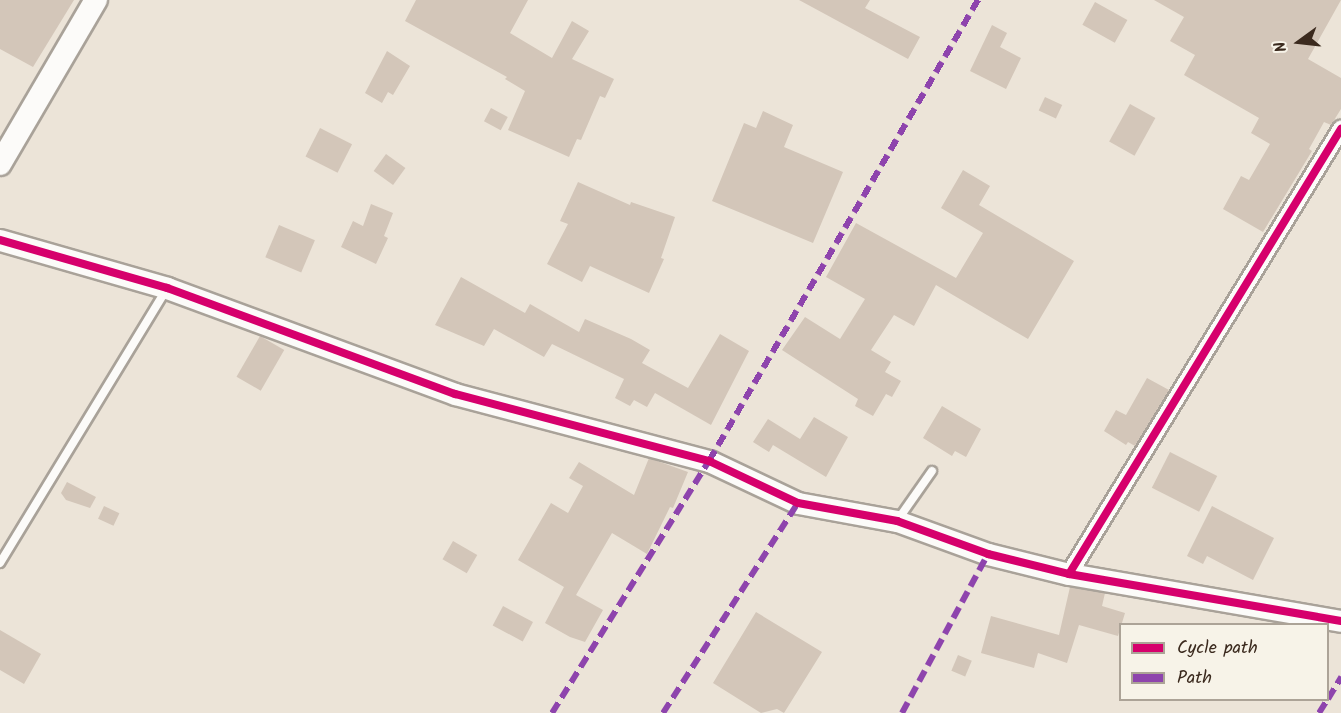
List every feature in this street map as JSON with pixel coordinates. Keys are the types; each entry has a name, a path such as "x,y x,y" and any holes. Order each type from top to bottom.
{"main road":[{"path":"0,164 96,0"}],"street":[{"path":"1069,574 1341,129"},
{"path":"0,240 167,288 455,394 709,461 798,503 897,521 988,554 1069,574 1341,621"}],"lane":[{"path":"0,563 167,288"},
{"path":"897,521 932,471"}],"building":[{"path":"0,0 74,0 33,67 0,49"},
{"path":"416,0 528,0 510,33 552,58 572,21 589,31 572,59 614,79 605,98 600,96 581,140 577,139 569,157 508,130 525,91 505,79 507,77 405,21"},
{"path":"799,0 870,0 865,8 920,37 908,59"},
{"path":"1154,0 1341,0 1308,59 1341,78 1341,109 1331,125 1324,122 1309,149 1312,151 1263,232 1223,209 1241,176 1249,180 1270,144 1251,133 1259,118 1184,75 1195,55 1170,41 1184,17"},
{"path":"1095,2 1127,20 1115,43 1082,25"},
{"path":"992,25 1007,33 1000,47 1021,58 1006,89 970,71"},
{"path":"387,51 410,66 393,95 388,92 382,103 365,93"},
{"path":"1045,97 1062,105 1056,119 1039,111"},
{"path":"1130,104 1155,118 1135,156 1109,142"},
{"path":"491,108 508,117 501,130 484,121"},
{"path":"763,111 793,125 784,147 843,172 813,243 712,201 744,123 756,128"},
{"path":"320,128 352,144 338,173 305,157"},
{"path":"386,154 405,168 393,185 374,171"},
{"path":"963,170 990,186 979,205 1074,261 1028,339 936,285 914,326 894,315 871,350 891,362 885,372 901,381 892,397 886,394 873,416 855,406 858,399 782,350 805,317 840,339 865,299 826,277 856,223 956,278 983,233 941,208"},
{"path":"578,182 630,205 631,202 675,217 661,258 664,259 649,293 590,266 582,282 547,264 568,224 560,221"},
{"path":"371,204 393,213 384,236 388,238 376,264 341,247 353,221 363,226"},
{"path":"279,225 315,240 301,272 265,257"},
{"path":"461,277 525,313 530,304 579,332 585,319 631,339 650,350 642,363 688,388 720,334 749,351 711,425 655,393 647,407 634,400 630,406 615,398 624,379 552,344 544,357 494,329 484,346 435,325"},
{"path":"260,336 284,350 261,391 236,377"},
{"path":"1147,378 1169,390 1135,446 1128,442 1126,445 1104,431 1116,410 1126,415"},
{"path":"942,406 981,429 966,457 955,451 952,456 923,438"},
{"path":"814,417 848,437 826,477 773,445 769,452 753,442 768,419 800,439"},
{"path":"1170,452 1217,476 1199,512 1152,488"},
{"path":"649,458 688,472 673,508 670,507 647,554 612,533 576,595 603,610 585,642 570,637 545,623 564,587 518,560 551,503 568,513 583,486 569,478 579,462 634,495"},
{"path":"67,482 96,497 90,508 66,500 61,493"},
{"path":"104,506 119,513 113,526 98,519"},
{"path":"1212,506 1274,538 1253,580 1207,556 1203,564 1187,556"},
{"path":"453,541 477,555 467,573 442,559"},
{"path":"1070,587 1105,593 1102,606 1125,613 1122,623 1119,623 1118,636 1079,625 1067,663 1038,653 1034,668 981,653 991,616 1059,635"},
{"path":"503,606 533,622 523,641 493,625"},
{"path":"756,612 822,652 784,713 777,709 761,713 713,683"},
{"path":"0,630 41,654 24,684 0,670"},
{"path":"958,655 972,661 965,677 951,671"}],"marked path":[{"path":"552,713 709,461 978,0"},
{"path":"663,713 798,503"},
{"path":"902,713 988,554"},
{"path":"1329,697 1341,677"},
{"path":"1319,713 1326,701"}],"cycle path":[{"path":"1069,574 1341,129"},
{"path":"0,240 167,288 455,394 709,461 798,503 897,521 988,554 1069,574 1341,621"}]}
